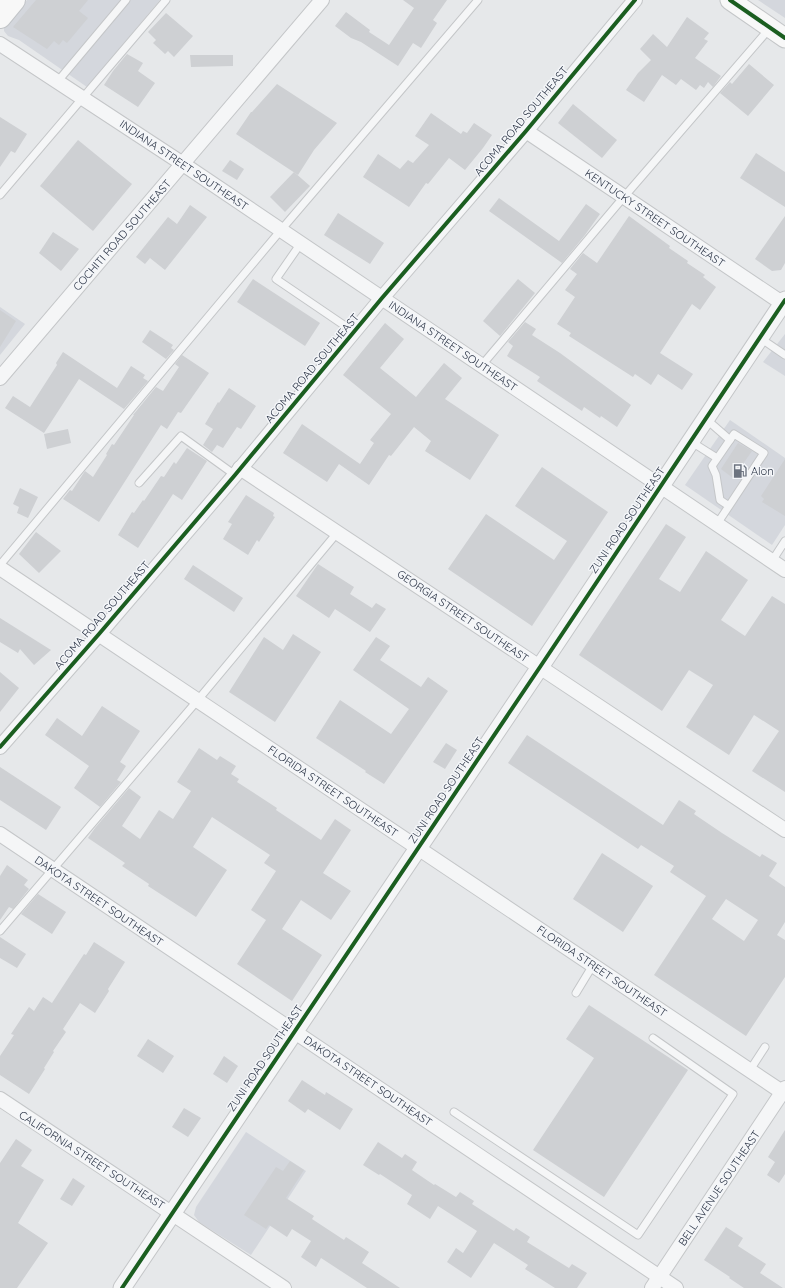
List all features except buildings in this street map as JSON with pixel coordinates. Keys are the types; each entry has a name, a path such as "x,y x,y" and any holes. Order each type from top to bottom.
{"main road":[{"path":"0,16 14,0"},
{"path":"730,0 778,33"}],"street":[{"name":"COCHITI ROAD SOUTHEAST","path":"0,378 322,0"},
{"name":"ACOMA ROAD SOUTHEAST","path":"0,746 99,634 238,472 382,298 526,131 635,0"},
{"name":"INDIANA STREET SOUTHEAST","path":"0,44 301,243 785,570"},
{"name":"KENTUCKY STREET SOUTHEAST","path":"526,131 784,303"},
{"name":"ZUNI ROAD SOUTHEAST","path":"122,1288 784,303"},
{"name":"GEORGIA STREET SOUTHEAST","path":"238,472 337,533 785,830"},
{"name":"FLORIDA STREET SOUTHEAST","path":"0,568 594,966 784,1091"},
{"name":"DAKOTA STREET SOUTHEAST","path":"0,834 294,1032 656,1283 676,1288"},
{"name":"BELL AVENUE SOUTHEAST","path":"656,1283 784,1091"},
{"name":"CALIFORNIA STREET SOUTHEAST","path":"0,1099 284,1288"}],"lane":[{"path":"58,81 126,0"},
{"path":"0,195 166,0"},
{"path":"0,565 281,230 478,0"},
{"path":"482,365 624,197 778,33"},
{"path":"301,243 276,279 354,332"},
{"path":"760,338 785,355"},
{"path":"706,418 730,440"},
{"path":"717,524 729,506 764,453 734,434 712,466 716,475 720,500 729,506"},
{"path":"138,483 181,436 238,472"},
{"path":"690,441 717,458"},
{"path":"0,932 197,701 337,533"},
{"path":"772,561 785,541"},
{"path":"576,993 594,966"},
{"path":"454,1112 638,1235 733,1094 653,1038"},
{"path":"750,1070 765,1048"}],"shaded area":[{"path":"27,0 160,0 87,87 19,40 8,36 4,31 4,28 10,19"},
{"path":"758,0 785,0 785,18"},
{"path":"0,307 25,324 0,355"},
{"path":"785,334 785,376 763,362"},
{"name":"Alon","path":"730,420 785,458 785,525 772,545 685,485"},
{"path":"246,1132 306,1171 251,1255 199,1222 194,1215 196,1207"}],"cycle path":[{"path":"0,747 235,475 382,298 526,131 635,0"},
{"path":"730,0 785,38"},
{"path":"122,1288 785,300"}],"place":[{"name":"Alon","path":"740,471"}]}
